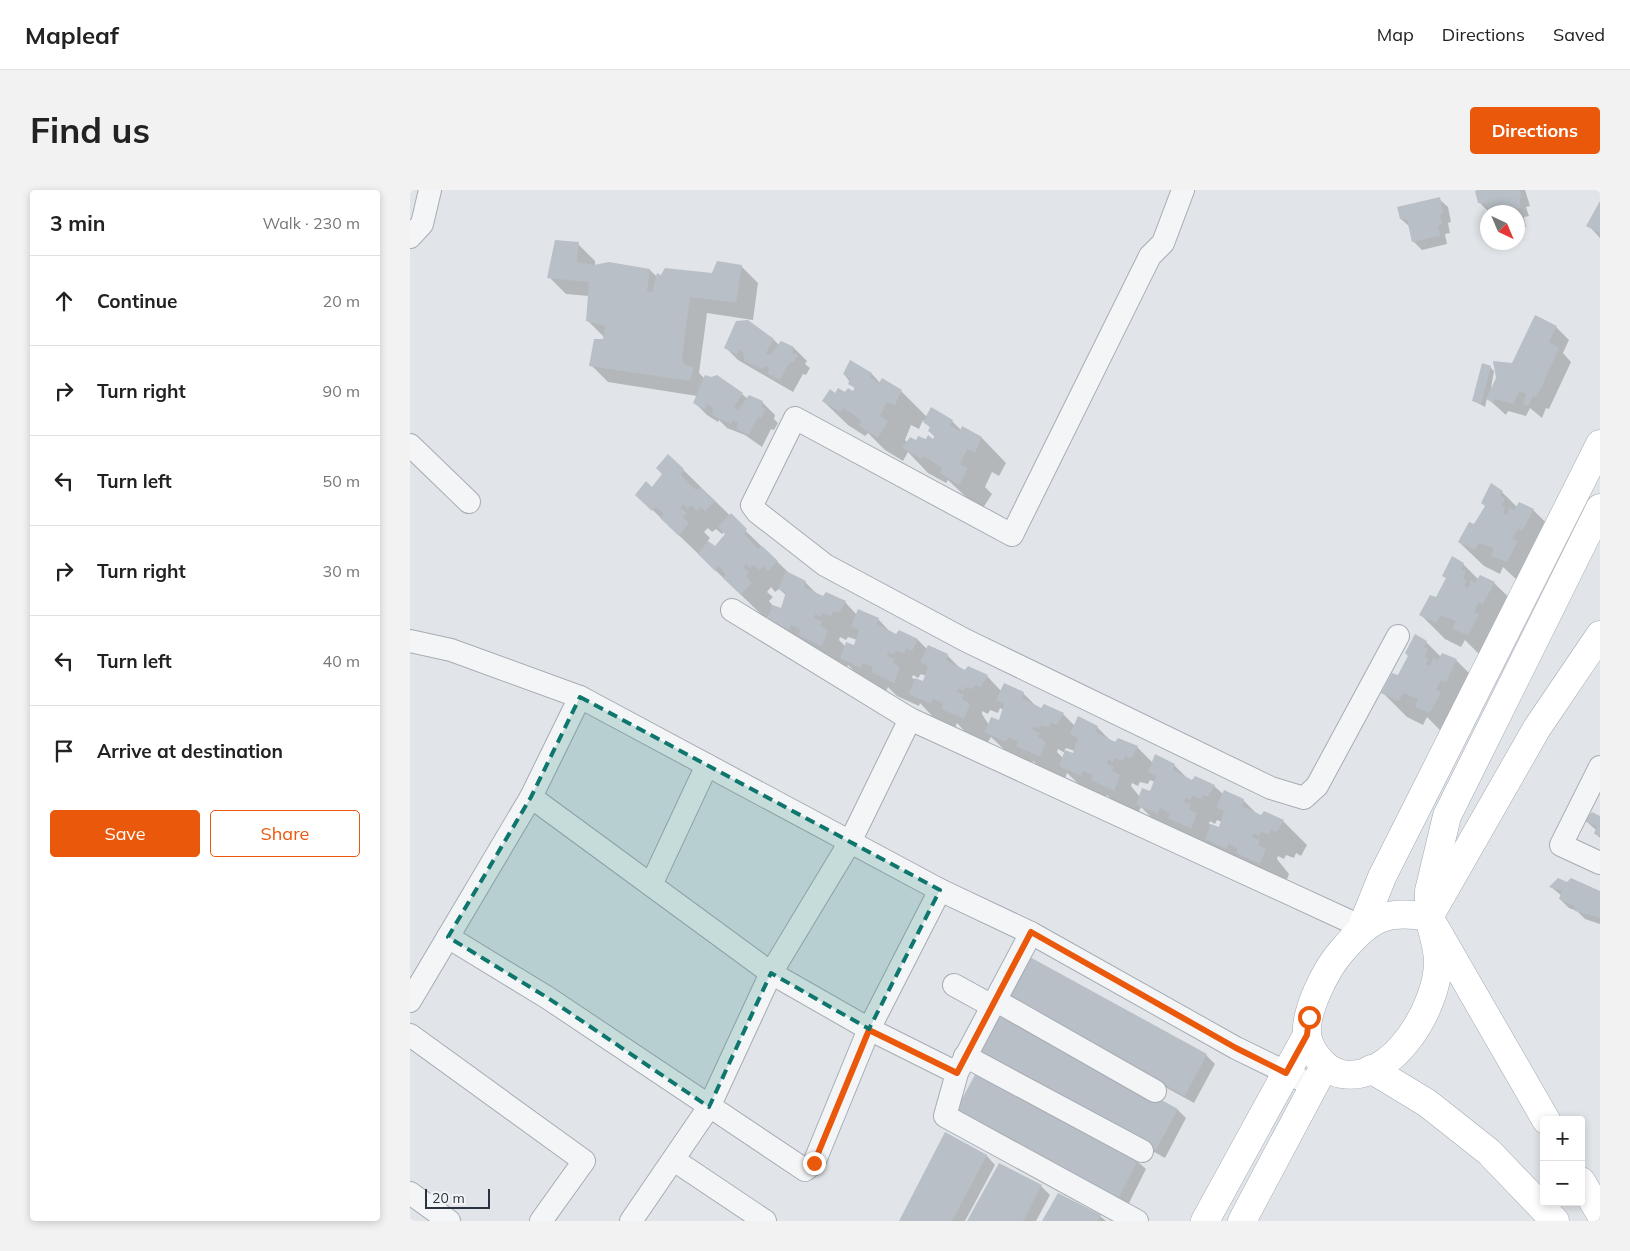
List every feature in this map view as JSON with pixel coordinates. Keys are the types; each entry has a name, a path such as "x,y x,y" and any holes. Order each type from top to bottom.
{"main road":[{"path":"1205,1221 1307,1035 1309,1017 1316,995 1337,956 1362,927 1382,877 1600,444"},
{"path":"1319,1077 1364,1072 1371,1069 1400,1050 1413,1036 1423,1018 1436,984 1438,960 1429,917 1429,891 1447,816 1600,508"},
{"path":"1429,917 1537,728 1600,635"},
{"path":"1362,927 1387,916 1409,913 1429,917 1544,1116"},
{"path":"1242,1221 1319,1077 1314,1052 1307,1035"},
{"path":"1371,1069 1427,1103 1489,1152 1555,1221"},
{"path":"1585,1188 1600,1213"}],"street":[{"path":"410,237 422,224 430,190"},
{"path":"1183,190 1163,244 1150,256 1012,535 795,418 752,505 757,512 825,565 964,640 1272,788 1304,798 1317,786 1398,636"},
{"path":"410,445 469,502"},
{"path":"732,610 910,719 1362,927"},
{"path":"410,641 450,650 580,697 940,890 1031,932 1236,1048 1286,1073 1319,1077"},
{"path":"410,1001 532,797 580,697"},
{"path":"631,1221 708,1107 770,973 850,842 910,719"},
{"path":"650,885 707,765"},
{"path":"1600,767 1561,845 1600,863"},
{"path":"532,797 770,973 869,1030 961,1064 1142,1152"},
{"path":"448,937 548,998 708,1107 805,1170 814,1163 869,1030 940,890"},
{"path":"1031,932 961,1064 945,1116 1137,1221"},
{"path":"954,984 1156,1091"},
{"path":"410,1034 584,1161 541,1221"},
{"path":"674,1160 765,1221"},
{"path":"410,1193 449,1221"}],"highlighted area":[{"path":"580,697 940,890 869,1029 771,973 709,1107 548,998 448,937 531,797"}],"building":[{"path":"1520,190 1522,198 1519,198 1520,205 1486,205 1478,203 1475,191"},
{"path":"1440,197 1443,214 1440,215 1442,224 1438,226 1440,236 1412,242 1407,220 1400,219 1397,207"},
{"path":"1600,201 1600,233 1586,226"},
{"path":"555,240 579,242 577,262 594,265 609,262 650,269 647,291 652,292 657,273 661,275 665,268 712,273 717,261 742,265 736,303 690,297 682,358 684,364 694,367 690,381 589,366 594,339 603,339 605,326 586,321 589,282 547,278"},
{"path":"1535,315 1557,326 1549,342 1559,348 1541,388 1536,397 1533,396 1528,406 1523,403 1527,394 1522,392 1519,392 1513,404 1495,399 1493,403 1486,399 1496,378 1493,361 1512,363"},
{"path":"748,320 774,339 766,353 770,355 781,341 794,347 792,353 798,355 793,363 790,362 780,380 768,374 769,368 765,366 762,369 744,361 744,353 739,350 737,355 724,348 736,321"},
{"path":"850,360 872,373 870,377 879,383 882,378 902,390 895,405 887,402 880,416 888,421 878,438 859,426 861,420 844,408 840,412 822,401 830,389 835,393 838,388 845,392 848,388 853,391 855,388 848,384 850,379 843,374"},
{"path":"1482,363 1491,366 1481,404 1472,401"},
{"path":"705,375 711,377 717,375 743,393 734,407 738,410 749,395 763,401 761,407 766,409 761,418 758,417 749,435 736,429 738,423 733,420 731,424 712,415 713,408 707,404 705,410 693,403"},
{"path":"931,407 953,420 950,425 960,431 962,426 982,437 975,453 967,449 960,464 968,468 959,485 940,473 942,468 924,456 921,459 902,448 910,437 916,440 918,436 926,439 928,435 933,439 935,435 928,431 930,427 923,422"},
{"path":"668,454 684,469 681,475 696,490 700,487 715,502 705,511 701,507 697,511 691,505 687,509 683,504 680,508 687,513 683,517 689,523 679,536 660,518 664,514 656,507 652,511 635,495 646,481 652,487 662,474 656,468"},
{"path":"1491,483 1503,491 1500,496 1505,498 1502,506 1505,508 1503,513 1506,515 1510,508 1514,510 1519,502 1534,509 1522,531 1518,529 1512,539 1518,541 1507,562 1491,556 1494,548 1479,543 1475,550 1458,542 1469,522 1474,524 1485,506 1481,503"},
{"path":"731,513 747,529 744,534 758,549 762,546 778,561 768,571 763,566 760,570 753,565 750,568 746,564 743,567 749,572 746,576 752,583 741,595 723,578 726,574 718,566 715,571 698,554 708,541 715,546 725,534 718,527"},
{"path":"1452,556 1464,563 1461,569 1466,571 1463,579 1467,581 1464,586 1468,588 1471,580 1475,583 1480,575 1495,582 1483,604 1479,602 1474,612 1479,614 1468,635 1452,629 1456,621 1441,615 1436,623 1419,615 1430,595 1436,597 1446,578 1442,576"},
{"path":"786,571 806,581 804,587 823,596 826,592 846,601 839,613 833,611 831,616 823,613 821,617 815,614 814,618 822,621 820,626 828,630 822,646 798,635 801,630 791,625 789,630 767,620 773,605 781,608 786,592 778,589"},
{"path":"858,609 879,618 877,624 896,634 899,630 918,639 912,651 906,648 904,653 896,651 894,654 888,652 887,656 895,659 893,663 900,667 894,683 871,672 873,667 863,663 861,668 840,658 846,642 854,645 859,630 851,626"},
{"path":"1415,634 1427,641 1424,647 1428,649 1425,657 1429,659 1426,664 1430,666 1433,658 1438,660 1442,653 1457,659 1446,682 1441,680 1436,690 1441,692 1430,713 1415,707 1418,699 1403,693 1399,701 1381,693 1392,673 1398,675 1408,656 1405,653"},
{"path":"928,645 948,654 946,660 965,670 968,666 988,675 981,687 975,685 973,689 965,687 963,691 958,688 957,692 964,695 962,699 970,704 964,719 941,709 943,704 933,699 931,704 909,694 915,678 923,681 928,666 920,662"},
{"path":"1004,683 1024,692 1022,698 1041,708 1044,704 1064,713 1057,725 1051,723 1049,727 1041,725 1039,729 1034,726 1032,730 1040,733 1038,737 1046,742 1040,757 1016,746 1018,742 1009,737 1006,742 985,732 991,717 999,720 1004,704 996,700"},
{"path":"1078,716 1098,726 1096,732 1115,742 1118,738 1138,746 1131,759 1125,756 1123,761 1115,758 1113,762 1108,759 1107,764 1114,766 1112,771 1120,775 1114,791 1091,780 1093,775 1083,771 1081,776 1059,766 1065,750 1073,753 1078,738 1070,734"},
{"path":"1155,754 1175,764 1173,770 1192,780 1195,776 1215,785 1208,797 1203,795 1201,799 1193,796 1190,800 1185,797 1184,802 1191,804 1189,809 1197,813 1191,829 1168,818 1170,813 1160,808 1158,814 1136,804 1142,788 1150,791 1156,776 1148,772"},
{"path":"1224,790 1244,799 1242,806 1261,815 1264,811 1284,820 1277,832 1271,830 1269,834 1261,832 1259,836 1254,833 1252,837 1260,840 1258,845 1266,849 1260,864 1236,853 1238,849 1229,844 1226,849 1205,839 1211,824 1219,827 1224,811 1216,807"},
{"path":"1592,812 1600,816 1600,836 1594,834 1597,826 1584,821"},
{"path":"1558,878 1567,882 1571,878 1600,891 1600,918 1575,911 1575,906 1559,899 1562,891 1549,887"},
{"path":"1028,956 1207,1054 1185,1096 1006,996"},
{"path":"999,1011 1178,1109 1156,1150 977,1051"},
{"path":"977,1071 1138,1160 1117,1201 955,1112"},
{"path":"945,1132 987,1155 952,1221 899,1221"},
{"path":"999,1163 1042,1185 1023,1221 967,1221"},
{"path":"1058,1193 1101,1215 1097,1221 1042,1221"}],"route":[{"path":"814,1163 869,1030 957,1073 1031,932 1236,1048 1286,1073 1307,1035 1309,1017"}]}
